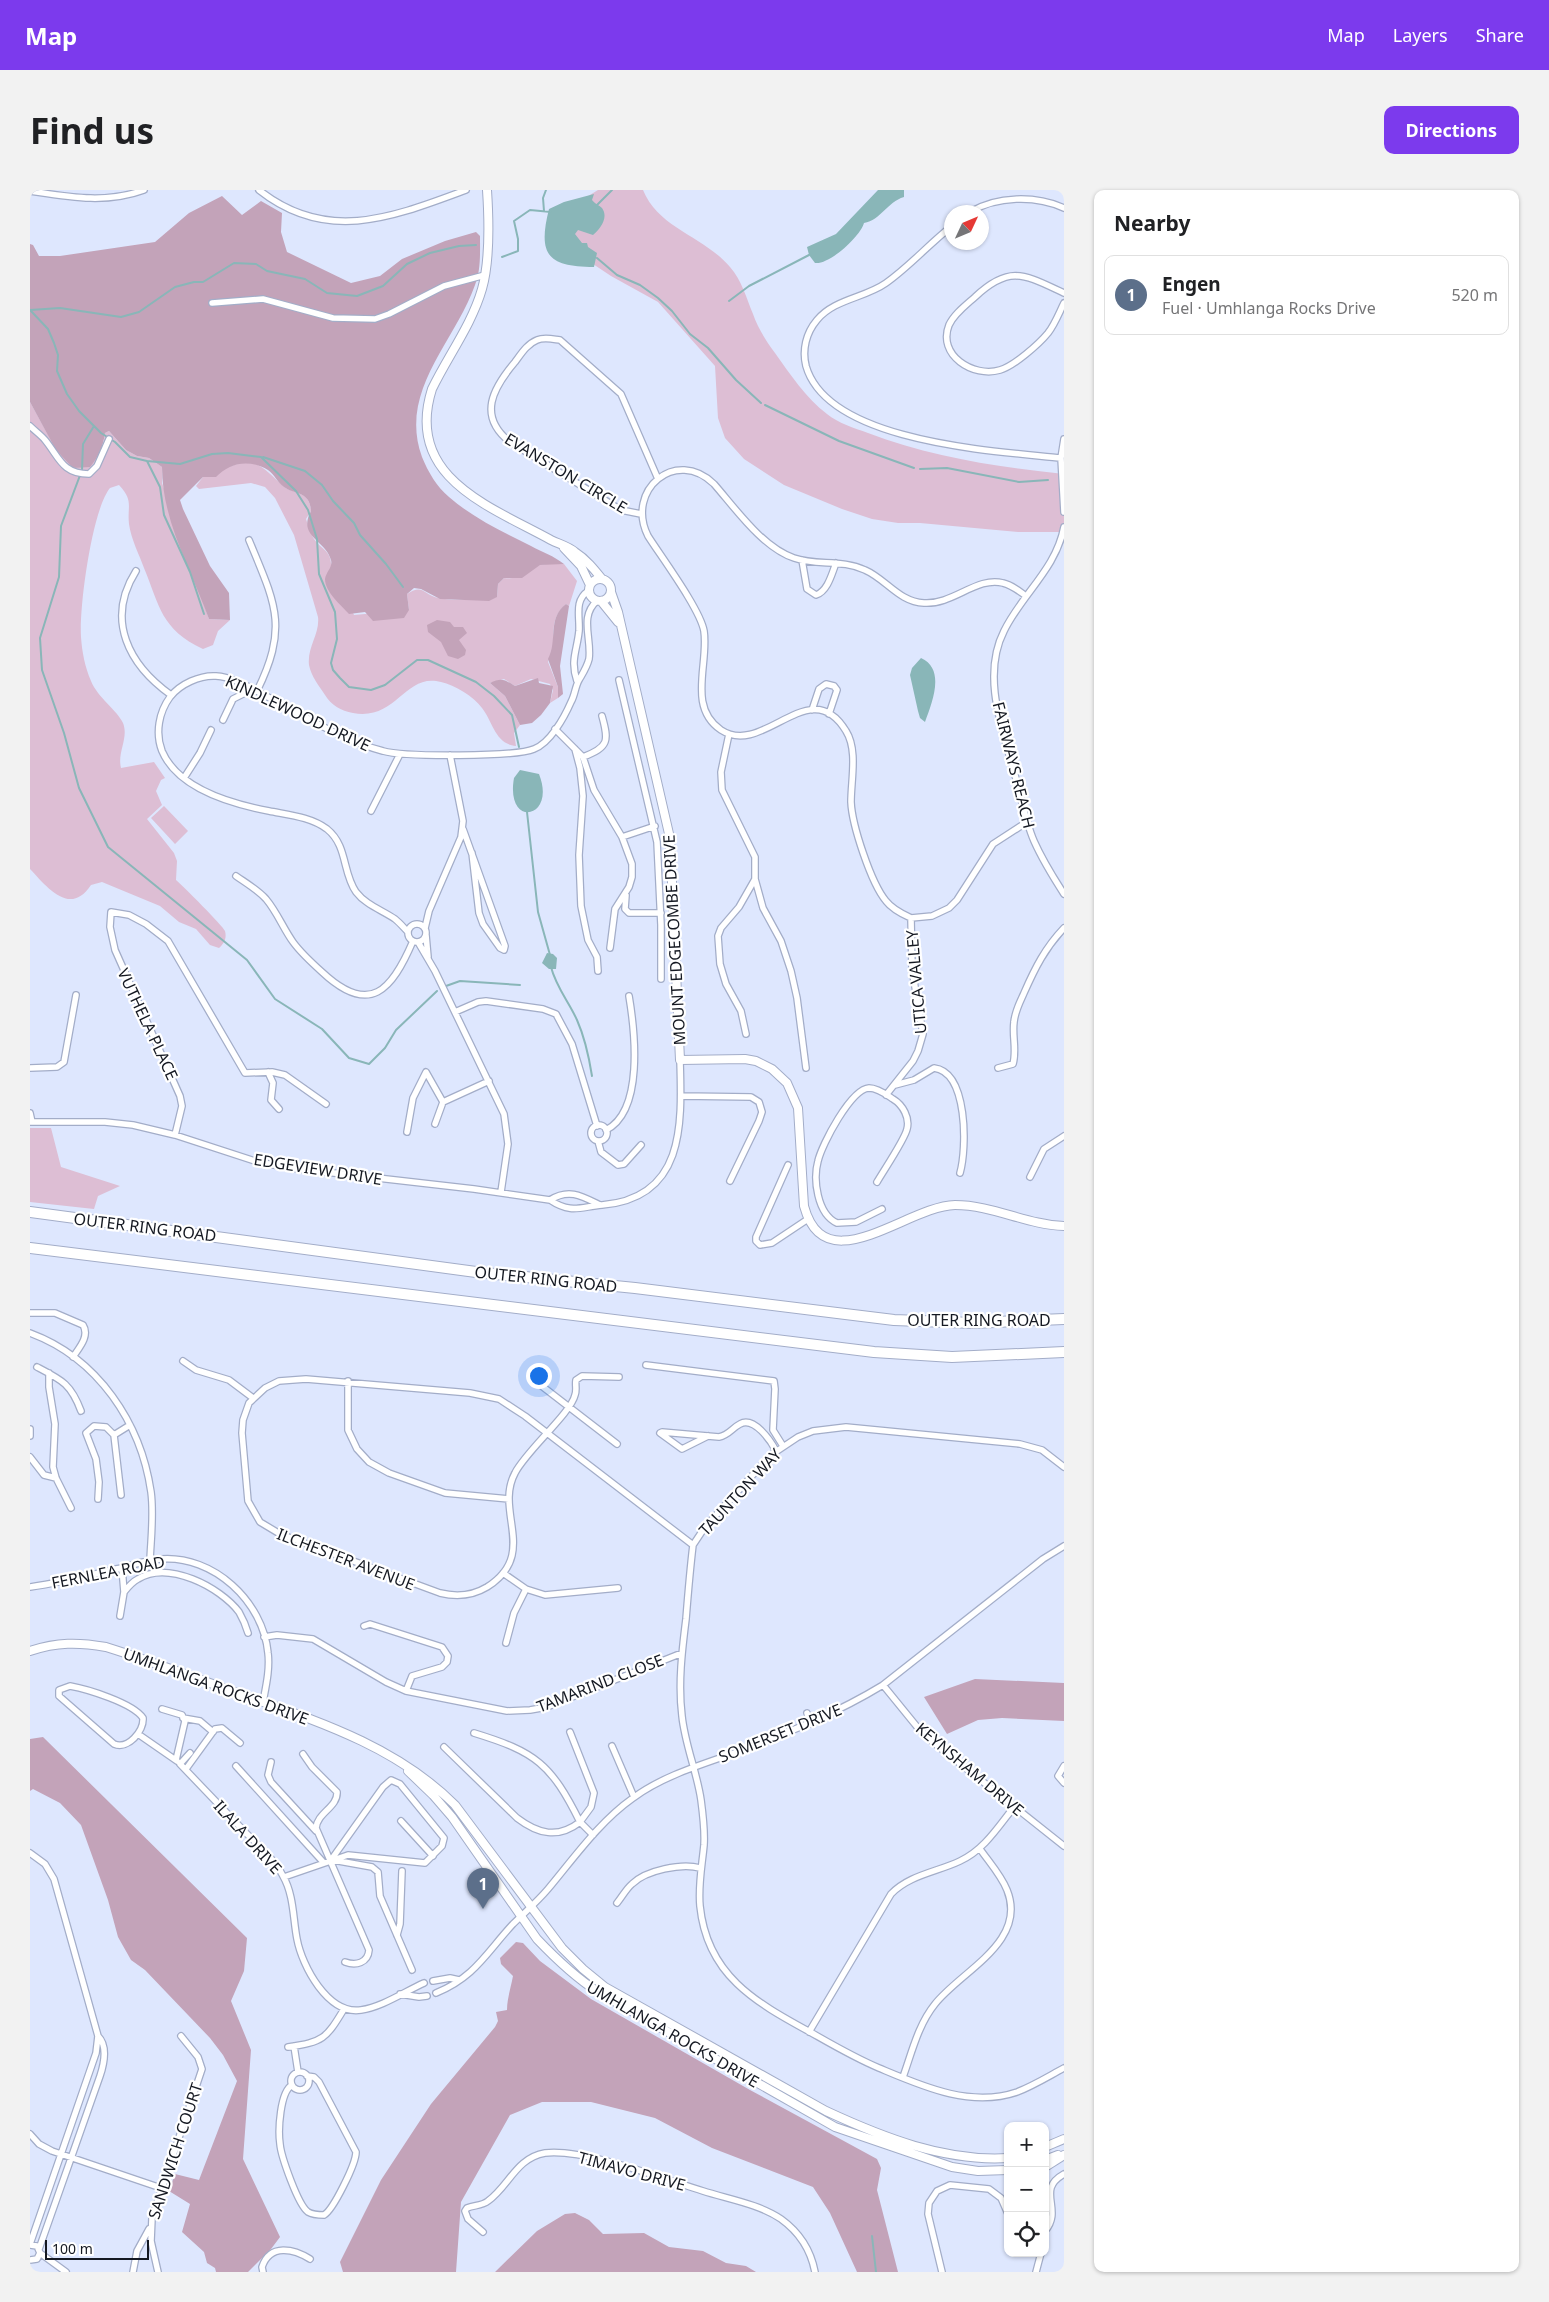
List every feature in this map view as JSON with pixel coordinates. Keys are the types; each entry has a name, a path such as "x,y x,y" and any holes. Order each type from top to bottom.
{"highway":[{"name":"OUTER RING ROAD","path":"30,1212 476,1272 635,1288 894,1320 973,1323 1064,1319"},
{"name":"OUTER RING ROAD","path":"30,1248 874,1352 952,1357 1064,1352"},
{"path":"1038,1352 1064,1357"}],"main road":[{"path":"487,190 485,275 476,307 432,389 427,417 429,441 439,465 456,485 475,498 581,556 602,579 610,584 611,592 608,598 599,601 591,598 580,566 559,544"},
{"path":"589,588 596,579 602,579"},
{"name":"MOUNT EDGECOMBE DRIVE","path":"611,592 618,612 670,838 680,1060 745,1059 756,1061 772,1069 786,1083 798,1108 804,1206 808,1219"},
{"name":"MOUNT EDGECOMBE DRIVE","path":"599,601 620,626"},
{"path":"808,1219 816,1231 826,1238 844,1242 855,1241 924,1212 954,1205 976,1206 1043,1225 1064,1226"},
{"name":"UMHLANGA ROCKS DRIVE","path":"30,1651 59,1643 76,1642 106,1647 346,1733 396,1759 412,1768 455,1805 562,1948 605,1987 826,2112 880,2134 928,2149 972,2158 1004,2158"},
{"name":"UMHLANGA ROCKS DRIVE","path":"396,1759 443,1805 521,1917 553,1956 580,1980 836,2127 952,2167 978,2171 1004,2170"},
{"path":"1049,2145 1064,2139"},
{"path":"1049,2159 1064,2153"},
{"path":"1049,2164 1064,2153"}],"street":[{"path":"30,192 85,199 113,199 144,190"},
{"path":"259,190 286,208 302,215 340,222 362,221 383,216 466,190"},
{"path":"986,205 1020,199 1038,200 1064,208"},
{"path":"944,233 885,284 861,296 837,304 818,319 806,340 805,352 809,374 816,386 828,399 862,421 919,440 1061,458"},
{"path":"212,303 263,298 333,318 375,319 389,314 444,286 485,275"},
{"path":"1064,294 1022,276 1011,275 996,280 952,319 947,334 951,352 957,361 966,366 982,371 1001,370 1020,358 1048,334 1064,303"},
{"name":"EVANSTON CIRCLE","path":"641,514 621,510 510,442 496,428 492,418 491,405 493,394 510,368 531,343 539,339 560,340 613,385 625,401 658,478"},
{"path":"30,426 44,438 64,467 80,474 88,474 97,466 108,442"},
{"path":"1064,439 1061,458 1064,510"},
{"path":"1026,596 1002,582 990,582 947,600 922,603 907,599 896,593 868,571 855,565 802,560 781,552 768,543 706,477 696,472 676,471 658,478 645,496 641,514 643,526 701,621 705,643 701,686 703,704 712,722 729,734 752,735 795,712 812,710 829,714 845,729 851,742 852,813 877,887 889,905 911,918 932,916 949,908 957,900 993,844 1027,822"},
{"name":"FAIRWAYS REACH","path":"1064,527 1057,552 1003,633 998,648 994,674 999,713 1027,822 1034,841 1064,894"},
{"path":"249,540 273,603 276,630 273,655 257,691"},
{"path":"802,560 807,589 816,595 823,591 836,563"},
{"path":"136,572 126,592 122,610 124,631 130,651 139,666 150,679 171,695 159,720 159,744 167,760 184,778 235,802 318,823 338,840 343,852 350,882 357,893 367,903 396,920 416,941 428,959 489,1081 504,1114 507,1129 507,1155 501,1192"},
{"name":"KINDLEWOOD DRIVE","path":"578,682 573,662 579,632 579,603 589,588"},
{"name":"KINDLEWOOD DRIVE","path":"171,695 183,686 204,677 230,678 364,745 400,754 523,752 542,745 571,704 578,682 585,671 589,655 588,611 599,601"},
{"path":"619,680 655,826 661,913 661,979"},
{"path":"812,710 819,689 826,684 830,684 837,690 837,694 829,714"},
{"path":"223,720 233,699 245,694 250,687"},
{"path":"584,757 597,752 605,744 606,738 602,716"},
{"path":"555,729 584,757 600,803 622,837 632,864 632,877 626,895 625,909 629,913 661,913"},
{"path":"184,778 200,753 211,730"},
{"path":"729,734 721,772 722,790 755,857 755,879 763,908 781,941 791,971 797,998 806,1068"},
{"path":"574,747 580,768 583,796 579,855 581,906 588,940 596,957 598,971"},
{"path":"371,810 400,754"},
{"path":"450,754 463,829 472,853 505,946 504,950 500,948 483,924 479,913 472,853"},
{"path":"622,837 655,826"},
{"path":"428,959 425,928 429,911 463,829"},
{"path":"236,876 254,888 266,900 294,943 308,958 343,990 353,994 361,996 373,994 384,988 403,965 416,941 426,935"},
{"path":"746,1034 741,1011 726,984 720,964 718,936 721,928 738,907 755,879"},
{"path":"610,948 615,910 626,895"},
{"path":"408,932 429,911"},
{"name":"VUTHELA PLACE","path":"175,1135 182,1106 180,1096 115,950 110,927 111,912 129,916 146,924 168,941 244,1073 268,1072"},
{"name":"UTICA VALLEY","path":"886,1094 913,1061 923,1034 912,969 911,918"},
{"path":"396,920 425,928"},
{"path":"998,1068 1013,1064 1015,1056 1013,1025 1016,1010 1040,956 1064,928"},
{"path":"30,1068 57,1067 64,1062 76,995"},
{"path":"598,1141 605,1138 606,1130 623,1116 631,1096 635,1060 629,996"},
{"path":"455,1012 478,1002 486,1001 543,1009 556,1014 572,1044 597,1126"},
{"name":"EDGEVIEW DRIVE","path":"31,1122 105,1122 133,1125 175,1135 258,1162 290,1168 501,1192 550,1200 558,1205 581,1210 623,1202 640,1196 654,1185 665,1172 677,1143 681,1096 680,1060"},
{"path":"895,1085 914,1080 934,1068 944,1071 951,1077 962,1104 964,1154 960,1173"},
{"path":"279,1109 271,1100 273,1084 268,1072 285,1074 326,1104"},
{"path":"407,1132 413,1098 424,1072 429,1074 443,1102 436,1124"},
{"path":"443,1102 489,1081"},
{"path":"877,1182 906,1134 908,1125 905,1112 897,1101 886,1094 869,1088 852,1098 821,1152 817,1173 821,1206 833,1221 843,1224 856,1222 882,1209"},
{"path":"681,1096 751,1098 759,1102 762,1112 759,1121 730,1181"},
{"path":"30,1113 31,1122"},
{"path":"606,1130 602,1126 597,1126 593,1128 591,1134 598,1141 602,1152 618,1165 624,1164 641,1145"},
{"path":"1030,1176 1044,1149 1064,1136"},
{"path":"788,1165 756,1237 756,1242 760,1245 772,1243 808,1219"},
{"name":"EDGEVIEW DRIVE","path":"550,1200 560,1193 572,1194 584,1197 600,1205"},
{"path":"30,1313 56,1313 83,1325 86,1332 85,1336 73,1357"},
{"path":"30,1333 73,1357 104,1386 118,1403 130,1425 146,1465 151,1492 150,1560"},
{"path":"183,1361 196,1370 229,1380 253,1398"},
{"path":"646,1365 774,1381 776,1388 773,1430 783,1446"},
{"path":"38,1367 59,1378 72,1390 82,1411"},
{"path":"49,1373 49,1387 55,1424 52,1455 56,1478 71,1508"},
{"path":"546,1433 568,1407 575,1395 575,1382 577,1378 593,1376 619,1377"},
{"name":"ILCHESTER AVENUE","path":"546,1433 514,1473 508,1499 514,1545 510,1559 503,1573 486,1588 474,1593 447,1595 269,1530 254,1514 246,1495 242,1425 246,1408 253,1398 270,1384 288,1379 348,1381 489,1395 513,1406 693,1545"},
{"path":"534,1380 617,1444"},
{"path":"348,1381 348,1430 357,1449 369,1462 389,1473 445,1493 508,1499"},
{"path":"708,1436 682,1449 660,1434 662,1432 708,1436 725,1435 744,1423 761,1430 776,1451"},
{"path":"98,1499 99,1482 96,1459 86,1433 90,1428 100,1425 109,1428 114,1435 121,1495"},
{"path":"114,1435 130,1425"},
{"name":"TAUNTON WAY","path":"1064,1467 1042,1450 1020,1444 846,1427 813,1431 783,1446 776,1451 705,1527 693,1545 680,1691 682,1719 695,1768 704,1822 699,1887 702,1918 709,1942 719,1961 743,1991 775,2013 859,2059 903,2077 959,2096 992,2098 1022,2090 1064,2068"},
{"path":"30,1429 30,1436"},
{"path":"30,1460 44,1475 56,1478"},
{"name":"SOMERSET DRIVE","path":"531,1908 617,1810 634,1797 659,1782 811,1724 884,1685 1043,1559 1064,1546"},
{"name":"FERNLEA ROAD","path":"30,1587 122,1568 150,1560 180,1560 204,1567 235,1586 252,1609 264,1637 268,1663 263,1702"},
{"path":"120,1616 124,1592 122,1568"},
{"path":"503,1573 526,1589 539,1594 552,1595 618,1588"},
{"path":"124,1592 138,1578 149,1574 172,1574 192,1578 212,1589 234,1607 243,1619 248,1634"},
{"path":"506,1643 514,1613 526,1589"},
{"path":"364,1626 370,1624 442,1646 446,1651 447,1662 442,1667 412,1676 406,1691"},
{"name":"TAMARIND CLOSE","path":"264,1637 277,1635 313,1638 386,1682 406,1691 497,1710 530,1710 547,1706 682,1653"},
{"name":"KEYNSHAM DRIVE","path":"884,1685 924,1734 1064,1846"},
{"path":"70,1686 89,1690 138,1712 142,1716 143,1722 138,1734 124,1745 114,1744 60,1697 59,1690 70,1686"},
{"path":"162,1709 182,1715 184,1718 200,1721 212,1732"},
{"path":"807,1713 811,1724"},
{"path":"178,1762 184,1718"},
{"path":"186,1770 215,1729 222,1728 240,1743"},
{"path":"444,1747 516,1818 527,1826 539,1830 566,1832 582,1824 593,1803 594,1793 570,1732"},
{"path":"474,1733 512,1745 548,1769 562,1788 582,1824 593,1836"},
{"name":"ILALA DRIVE","path":"138,1734 178,1762 270,1859 284,1877 290,1897 297,1943 307,1968 323,1991 344,2008"},
{"path":"612,1746 634,1797"},
{"path":"178,1762 190,1753"},
{"path":"303,1754 338,1794 333,1804 317,1821 317,1832"},
{"path":"271,1762 268,1775 271,1782 317,1832 370,1950 363,1962 355,1964 344,1962"},
{"path":"236,1766 324,1862"},
{"path":"1064,1766 1058,1776 1064,1783"},
{"path":"284,1877 348,1855 366,1855 422,1863 433,1856 442,1846 444,1838 400,1784 391,1780 383,1787 331,1860"},
{"path":"810,2032 891,1894 906,1882 960,1861 980,1849 1014,1807"},
{"path":"401,1821 433,1856"},
{"path":"903,2077 924,2022 935,2004 998,1944 1009,1925 1011,1912 1007,1890 980,1849"},
{"path":"30,1853 45,1864 54,1878 98,2036 103,2046 102,2070 40,2251 33,2259"},
{"path":"331,1860 372,1867 377,1870 380,1896 412,1970"},
{"path":"617,1903 631,1885 640,1878 680,1866 700,1868"},
{"path":"397,1935 400,1924 402,1871"},
{"path":"436,1993 452,1987 458,1980 483,1962 531,1908"},
{"path":"433,1981 450,1978 458,1980"},
{"path":"298,2072 291,2047 322,2039 331,2031 344,2008 353,2010 370,2008 424,1983"},
{"path":"400,1994 419,1997 427,1996"},
{"path":"50,2261 35,2245 30,2244 96,2053 98,2036"},
{"name":"SANDWICH COURT","path":"158,2272 150,2227 161,2188 202,2069 198,2057 181,2036"},
{"path":"292,2085 286,2089 283,2097 280,2148 303,2206 311,2214 324,2215 331,2209 354,2162 356,2152 319,2082 314,2077 298,2072"},
{"path":"292,2085 292,2077 298,2072"},
{"path":"292,2085 298,2089 304,2088 308,2084 307,2076"},
{"path":"30,2134 39,2144 60,2154 161,2188"},
{"name":"TIMAVO DRIVE","path":"483,2232 467,2216 467,2208 488,2201 519,2166 532,2158 544,2154 562,2153 626,2167 746,2204 775,2216 792,2229 801,2240 810,2254 815,2272"},
{"path":"1049,2223 1053,2215 1049,2190 1051,2184 1064,2174"},
{"path":"942,2272 928,2214 929,2203 937,2190 950,2185 989,2189 1002,2198 1007,2212"},
{"path":"133,2272 138,2251 150,2227"},
{"path":"263,2272 262,2267 266,2259 280,2250 297,2251 310,2259"},
{"path":"1036,2272 1040,2257"},
{"path":"33,2259 50,2261 59,2265 66,2272"}],"shaded area":[{"path":"598,190 643,190 650,203 660,214 719,256 738,278 762,334 805,393 819,408 831,417 846,425 916,449 940,455 1014,468 1064,474 1064,532 1018,532 920,523 898,523 872,519 784,485 744,459 725,438 718,418 715,366 658,302 611,276 587,260 557,225 580,201"},
{"path":"878,190 904,190 904,197 898,199 875,218 864,223 857,235 836,255 828,260 815,263 809,255 807,247 836,234"},
{"path":"594,194 592,200 604,212 603,223 593,235 578,230 575,234 582,243 587,243 588,247 597,253 594,267 565,264 556,260 549,254 546,247 546,224 549,209 564,202"},
{"path":"222,196 242,215 261,201 282,213 281,232 287,252 351,283 380,276 402,259 445,241 476,232 480,236 479,267 475,285 466,306 432,368 417,410 417,433 422,457 437,484 458,505 488,524 564,564 540,565 522,578 504,578 498,584 497,597 489,601 440,599 421,589 414,588 407,594 409,610 404,618 373,621 365,612 349,614 334,598 326,584 325,579 331,565 331,560 328,553 310,533 308,520 311,511 308,500 301,494 284,487 268,470 254,464 240,464 228,468 216,477 203,477 180,500 210,566 229,593 230,620 209,619 172,526 163,487 162,467 149,458 137,456 126,450 109,431 105,433 100,451 90,467 73,468 56,450 30,402 30,244 33,245 39,256 60,256 155,242 189,213"},
{"path":"30,402 51,440 103,446 105,433 109,431 126,450 137,456 149,458 162,467 162,483 209,619 230,620 218,631 213,645 203,649 178,633 170,625 159,605 133,541 129,524 127,495 119,485 110,488 98,516 88,560 81,623 81,643 84,659 94,687 123,723 125,734 120,756 121,768 154,762 165,778 161,780 156,791 162,805 147,819 174,853 177,861 176,880 225,931 225,941 219,948 210,945 196,929 179,922 160,906 102,882 91,885 83,894 75,899 67,899 51,890 30,869"},
{"path":"244,462 256,464 287,489 305,496 308,500 311,511 306,519 310,532 316,542 329,556 354,615 409,610 407,594 417,590 433,597 445,599 460,600 497,597 498,584 504,578 522,576 540,565 564,564 577,581 569,606 566,604 561,609 556,619 553,648 548,662 558,687 558,698 550,703 553,690 550,684 531,679 515,686 504,679 490,683 505,696 520,725 514,733 516,746 503,741 499,737 486,714 474,699 458,688 446,683 429,681 418,684 391,704 368,714 353,713 340,709 327,699 309,665 311,646 317,629 318,617 294,535 275,498 265,487 251,483 199,489 196,486 203,477 215,477 224,468"},
{"path":"566,604 569,606 560,666 563,694 558,698 558,687 548,659 551,652 557,616"},
{"path":"437,620 450,622 454,627 463,627 467,633 459,640 466,650 465,655 458,659 448,656 441,642 428,632 427,625"},
{"path":"921,658 929,663 935,678 931,706 925,722 920,718 910,675 912,668"},
{"path":"538,678 539,683 553,686 550,703 532,723 520,725 505,696 490,683 503,680 515,686"},
{"path":"520,770 539,774 543,789 541,801 537,808 530,812 523,811 517,805 513,794 514,778"},
{"path":"164,806 188,831 175,844 151,818"},
{"path":"547,953 553,954 557,958 556,969 549,969 542,963"},
{"path":"30,1128 51,1128 61,1167 120,1186 98,1196 94,1209 30,1202"},
{"path":"975,1679 1064,1683 1064,1721 1002,1718 978,1720 947,1734 924,1697"},
{"path":"43,1737 247,1938 244,1971 231,2001 251,2050 243,2159 280,2237 248,2272 216,2272 215,2268 207,2263 204,2252 182,2232 190,2204 169,2191 175,2174 199,2180 237,2081 223,2055 210,2038 145,1970 131,1960 118,1937 108,1900 81,1825 60,1803 33,1789 30,1791 30,1739"},
{"path":"516,1942 523,1943 540,1961 591,1999 750,2090 877,2159 881,2168 877,2190 898,2272 857,2272 830,2213 813,2187 712,2148 655,2118 591,2102 542,2102 510,2115 461,2202 456,2272 343,2272 340,2262 381,2180 431,2104 495,2027 498,2021 496,2012 507,2010 513,1976 501,1964 500,1958"},
{"path":"575,2213 589,2220 603,2234 644,2233 669,2247 703,2251 726,2263 746,2266 756,2272 495,2272 537,2231 565,2214"}],"waterway":[{"path":"544,211 543,198 546,190"},
{"path":"596,206 612,190"},
{"path":"502,257 518,251 518,239 514,221 530,210 551,212"},
{"path":"30,310 60,308 121,317 139,312 175,287 194,282 203,282 234,263 256,264 267,271 305,279 327,293 357,296 383,286 407,264 430,253 459,246 476,245"},
{"path":"729,301 749,286 809,255"},
{"path":"597,258 617,275 640,285 658,298 672,311 690,334 708,348 736,380 761,403"},
{"path":"31,311 48,329 58,355 57,371 67,394 79,411 101,433 115,442 130,457 147,461 160,487 164,515 190,572 204,614"},
{"path":"765,405 839,441 914,468"},
{"path":"94,426 83,444 82,470 61,526 59,577 40,638 42,670 64,733 79,788 108,847 247,960 275,999 322,1029 349,1058 369,1064 385,1048 396,1030 437,991"},
{"path":"147,461 180,464 212,454 228,453 261,457 296,491 308,510 317,539 319,574 335,612 337,639 331,663 333,670 340,678 349,687 371,690 385,685 417,660 428,660 476,682 494,696 512,715 519,747"},
{"path":"263,457 305,471 322,485 403,587"},
{"path":"920,469 947,468 1019,482 1048,480"},
{"path":"527,812 538,912 550,955"},
{"path":"551,967 556,981 580,1027 592,1076"},
{"path":"446,986 460,981 520,985"},
{"path":"872,2236 876,2272"}],"place":[{"name":"Engen","path":"483,1909"}]}
